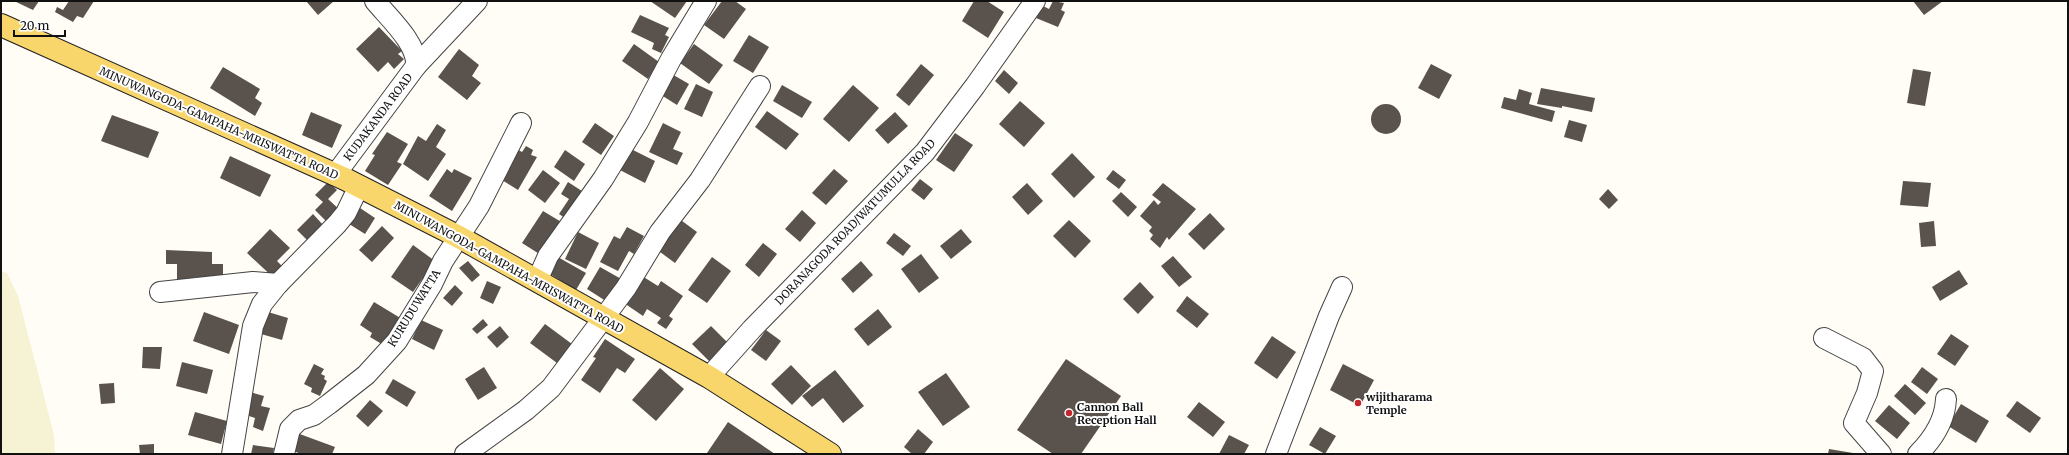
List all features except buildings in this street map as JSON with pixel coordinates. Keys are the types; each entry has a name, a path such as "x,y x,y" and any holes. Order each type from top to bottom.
{"main road":[{"name":"MINUWANGODA-GAMPAHA-MRISWATTA ROAD","path":"1,25 359,186 459,238 709,377 830,454"}],"street":[{"name":"KUDAKANDA ROAD","path":"335,175 416,66 417,57 410,44 375,1"},
{"path":"416,66 477,1"},
{"path":"537,281 548,256 604,179 638,122 671,59 706,1"},
{"name":"DORANAGODA ROAD/WATUMULLA ROAD","path":"709,377 752,329 924,152 975,86 1035,1"},
{"path":"465,454 526,410 551,388 626,288 660,232 700,180 760,86"},
{"name":"KURUDUWATTA","path":"284,454 290,429 299,420 314,415 366,375 397,341 432,284 443,261 479,206 521,122"},
{"path":"232,454 253,326 262,304 278,284 337,224 346,213 359,186"},
{"path":"160,292 253,282 278,284"},
{"path":"1276,454 1329,316 1342,287"},
{"path":"1824,338 1863,358 1873,371 1854,423 1881,454"},
{"path":"1918,454 1930,443 1946,412 1946,399"}],"shaded area":[{"path":"1,271 7,273 18,296 54,435 55,454 1,454"}],"place":[{"name":"wijitharama Temple","path":"1358,403"},
{"name":"Cannon Ball Reception Hall","path":"1069,413"}]}
